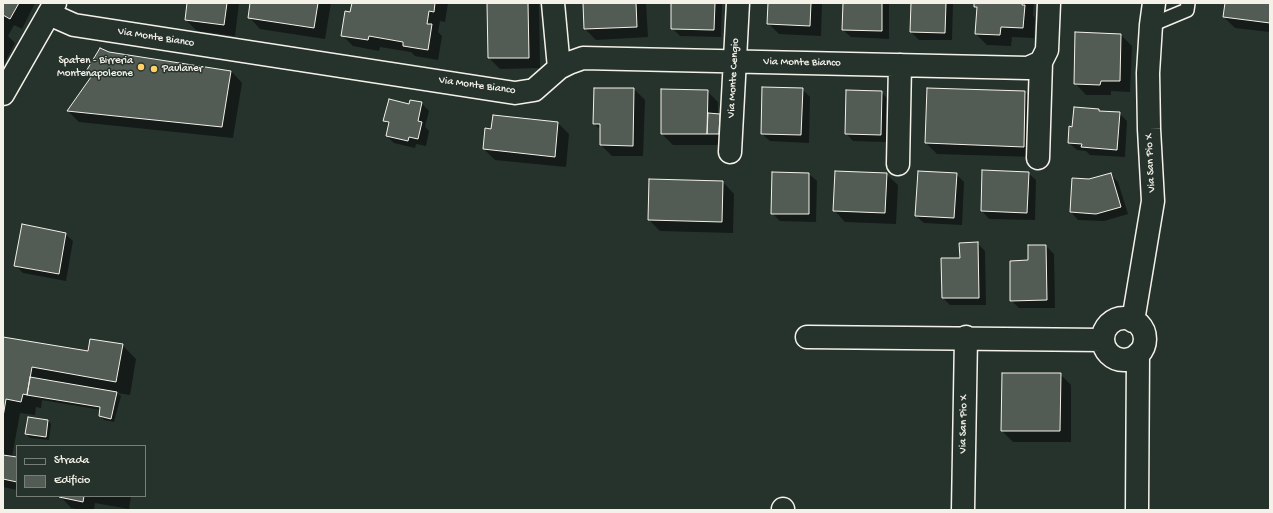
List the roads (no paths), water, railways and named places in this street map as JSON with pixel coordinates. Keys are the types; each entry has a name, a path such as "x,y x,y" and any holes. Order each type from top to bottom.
{"street":[{"path":"553,3 559,68"},
{"name":"Via Monte Cengio","path":"730,152 738,3"},
{"path":"1038,158 1041,62 1047,50 1049,3"},
{"name":"Via San Pio X","path":"1133,321 1154,201 1149,129 1148,73 1154,3"},
{"path":"3,94 52,9"},
{"name":"Via Monte Bianco","path":"52,9 74,25 515,93 534,90 559,68 583,58 1028,68 1041,62"},
{"path":"898,164 900,65"},
{"path":"1119,319 1133,321 1142,330 1144,336 1142,349 1138,354 1127,360 1120,360 1113,357 1104,347 1104,333 1107,326 1119,319"},
{"path":"807,337 966,337 1103,340"},
{"name":"Via San Pio X","path":"963,510 966,337"},
{"path":"1137,510 1138,354"}],"lane":[{"path":"1151,25 1187,10 1188,3"}],"place":[{"name":"Spaten - Birreria Montenapoleone","path":"141,67"},
{"name":"Paulaner","path":"154,69"}]}
